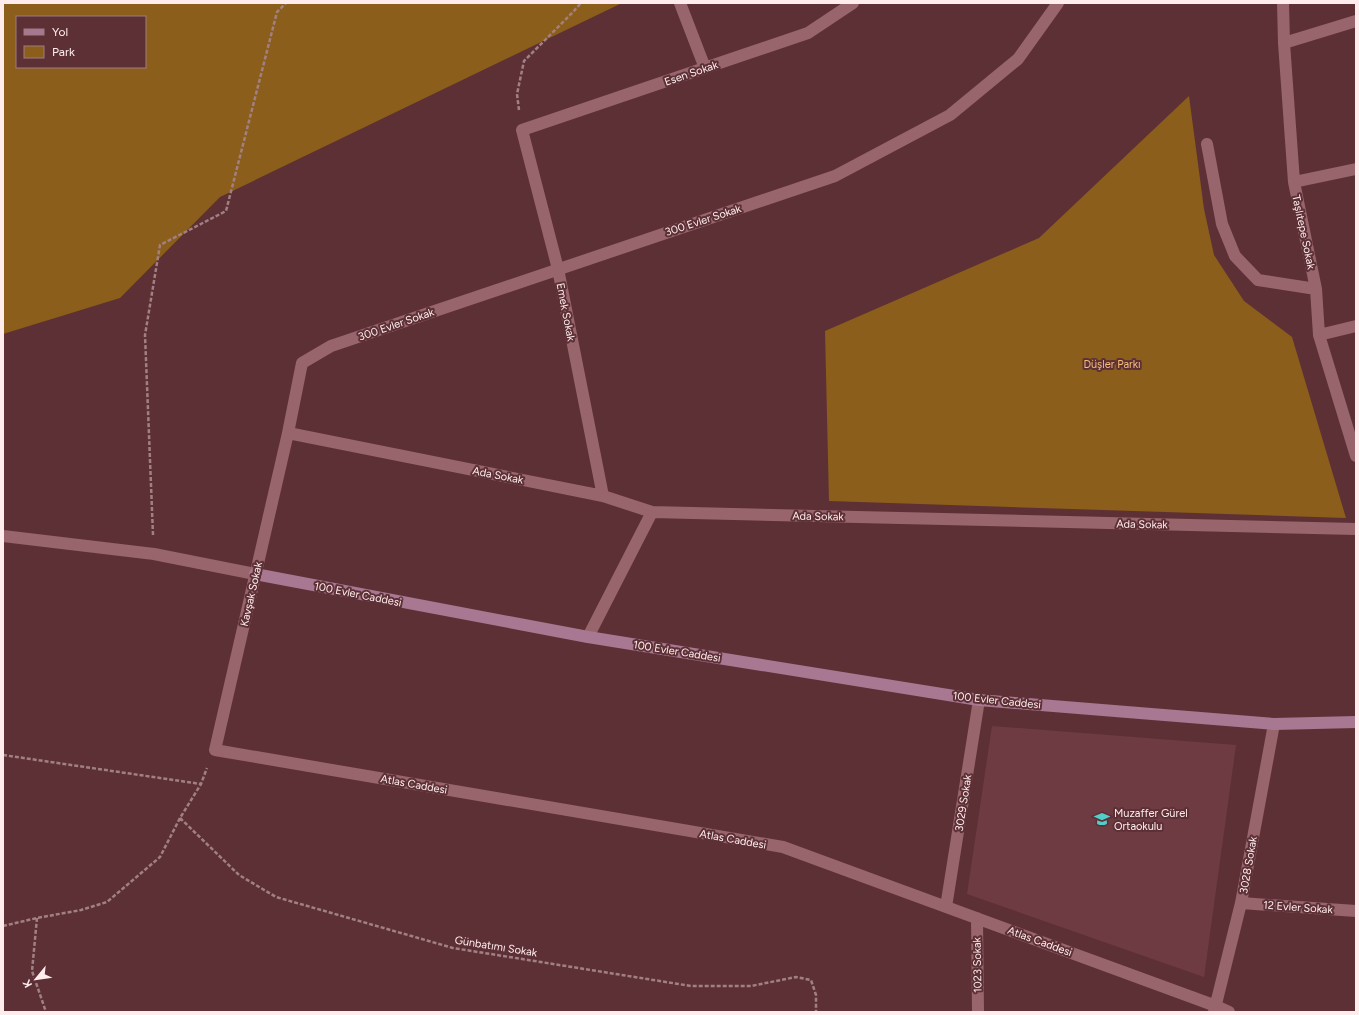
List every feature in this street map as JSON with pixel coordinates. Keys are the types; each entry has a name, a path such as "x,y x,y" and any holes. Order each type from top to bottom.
{"street":[{"path":"680,3 705,68"},
{"name":"Esen Sokak","path":"522,130 808,33 853,3"},
{"name":"300 Evler Sokak","path":"302,363 331,346 835,176 950,116 1018,59 1058,3"},
{"name":"Taşlıtepe Sokak","path":"1283,3 1284,43 1294,182 1316,289 1319,335 1356,456"},
{"path":"1284,43 1356,21"},
{"name":"Emek Sokak","path":"522,130 558,269 603,496"},
{"path":"1207,144 1222,224 1236,256 1258,280 1316,289"},
{"path":"1294,182 1356,169"},
{"path":"1319,335 1356,326"},
{"name":"Kavşak Sokak","path":"215,750 288,433 302,363"},
{"name":"Ada Sokak","path":"288,433 603,496 652,512 1356,529"},
{"path":"588,637 652,512"},
{"name":"100 Evler Caddesi","path":"3,536 154,554 588,637 979,700 1274,724 1356,722"},
{"name":"3029 Sokak","path":"946,907 979,700"},
{"name":"3028 Sokak","path":"1215,1009 1241,903 1274,724"},
{"name":"Atlas Caddesi","path":"215,750 783,848 977,918 1215,1009 1229,1012"},
{"name":"12 Evler Sokak","path":"1241,903 1356,911"},
{"name":"1023 Sokak","path":"977,918 978,1012"}],"path":[{"path":"154,554 145,335 160,245 226,210 277,12 286,3"},
{"path":"522,130 517,94 524,61 572,14 581,3"},
{"path":"3,926 81,910 107,902 160,857 180,818 201,784 215,750"},
{"path":"3,755 201,784"},
{"name":"Günbatımı Sokak","path":"180,818 239,875 276,897 453,948 683,985 751,986 796,977 811,980 816,995 816,1012"},
{"path":"37,918 32,971 46,1012"}],"shaded area":[{"name":"Muzaffer Gürel Ortaokulu","path":"992,726 1236,745 1204,977 967,894"}],"green space":[{"path":"3,3 622,3 220,197 120,298 3,334"},
{"name":"Düşler Parkı","path":"1189,96 1204,209 1214,255 1244,301 1292,337 1346,518 829,501 825,331 1039,238"}],"place":[{"name":"Muzaffer Gürel Ortaokulu","path":"1102,819"}]}
